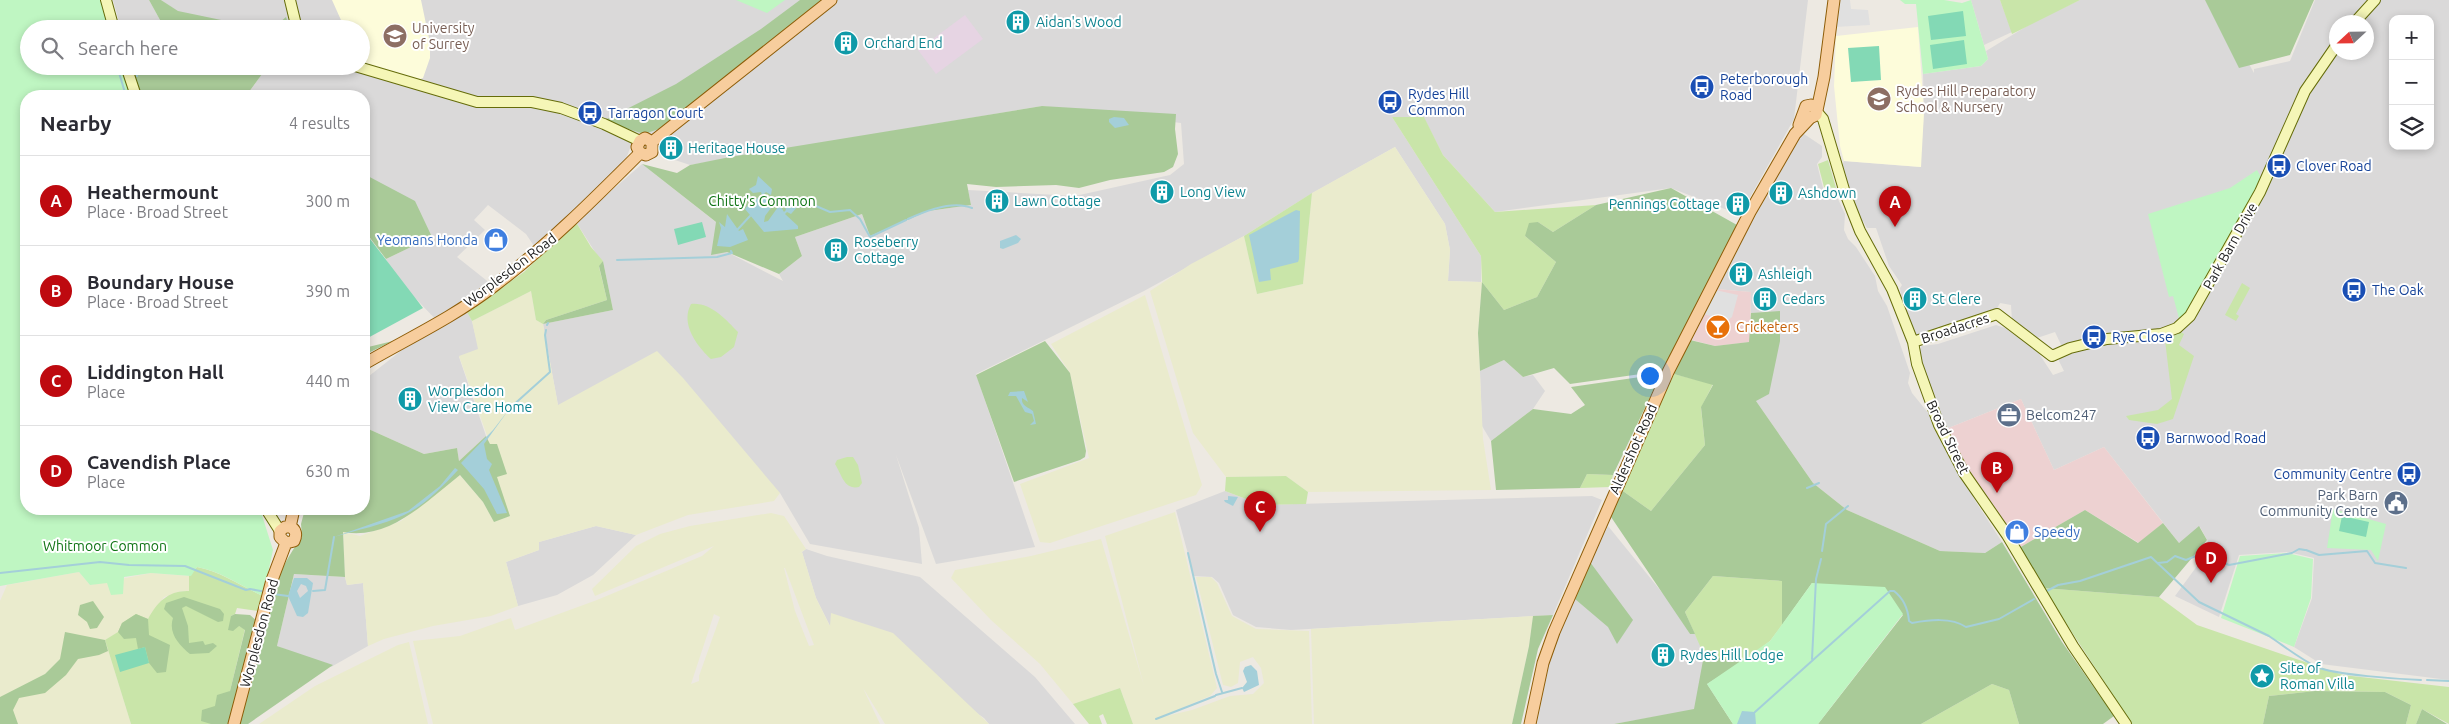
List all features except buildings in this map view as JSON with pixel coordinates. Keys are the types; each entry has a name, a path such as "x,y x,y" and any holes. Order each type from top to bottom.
{"main road":[{"path":"652,142 831,0"},
{"name":"Aldershot Road","path":"1530,724 1543,663 1554,632 1655,399 1744,222 1795,134 1812,112 1822,88 1834,0"},
{"path":"645,138 652,142 652,152 646,155 640,153 637,147 640,140 645,138"},
{"name":"Worplesdon Road","path":"370,361 432,326 493,287 554,238 640,153"},
{"path":"285,529 291,515"},
{"name":"Worplesdon Road","path":"234,724 268,593 286,543 280,537 285,529"}],"street":[{"path":"106,0 112,20"},
{"path":"290,0 296,20"},
{"path":"2361,15 2375,0"},
{"name":"Park Barn Drive","path":"1998,314 2052,356 2070,348 2107,339 2161,334 2177,328 2190,316 2260,192 2305,91 2329,56"},
{"path":"370,71 401,82 477,102 532,102 561,108 640,140"},
{"path":"129,75 134,90"},
{"name":"Broad Street","path":"1812,112 1824,124 1844,193 1860,231 1892,289 1913,342 1917,364 1939,425 1964,473 2007,535 2126,724"},
{"name":"Broadacres","path":"1913,342 1998,314"},
{"path":"272,515 285,529"}],"shaded area":[{"path":"113,0 149,0 160,20 119,20"},
{"path":"161,0 1808,0 1794,119 1740,215 1671,188 1495,212 1443,155 1424,118 1392,117 1481,256 1481,282 1448,281 1450,250 1445,224 1395,147 1309,195 1244,236 1144,291 976,374 1035,547 936,564 896,455 919,528 922,564 810,544 780,493 558,405 543,324 613,310 603,261 597,255 576,222 642,164 717,223 727,252 783,281 779,274 802,256 795,237 862,214 870,235 928,211 971,205 968,190 1075,196 1170,175 1184,164 1181,123 1042,106 690,165 672,159 636,132 626,159 536,249 526,234 488,205 474,220 485,230 457,257 491,284 462,302 472,321 479,350 459,357 486,436 459,461 457,448 424,454 370,430 370,375 402,350 442,326 396,278 386,259 432,237 370,181 370,90 250,90 261,75 370,75 370,20 204,20 180,13"},
{"name":"University of Surrey","path":"332,0 421,0 430,43 430,58 423,78 413,82 370,66 370,20 341,20"},
{"path":"1840,0 1850,0 1851,9 1868,10 1870,25 1835,27"},
{"path":"1971,0 2000,0 2012,32 1984,45"},
{"path":"2080,0 2213,0 2254,73 2254,69 2290,61 2315,0 2449,0 2449,680 2321,664 2294,647 2312,598 2314,558 2288,552 2239,555 2219,617 2175,596 2211,547 2200,527 2179,543 2104,447 2054,470 2021,399 1946,429 1918,353 1922,346 1938,344 1996,325 2005,328 2038,352 2053,375 2064,371 2059,361 2060,357 2065,353 2055,332 2037,338 2012,321 2011,305 2000,303 1995,312 1917,336 1912,333 1902,301 1900,288 1902,285 1889,266 1876,228 1867,228 1863,221 1861,221 1842,166 1844,161 1920,167 1924,112 1923,74 1981,66 1988,59 1986,51 2037,20"},
{"path":"965,15 983,39 936,74 918,50"},
{"name":"Rydes Hill Preparatory School & Nursery","path":"1918,27 1924,112 1921,167 1844,161 1840,146 1834,86 1836,36"},
{"path":"1801,132 1822,146 1822,157 1817,164 1824,192 1838,199 1845,214 1844,230 1848,239 1856,247 1875,276 1878,291 1887,306 1910,373 1908,383 1912,393 1929,414 1976,502 2002,542 1985,553 1940,551 1847,510 1813,483 1756,401 1780,312 1751,313 1751,292 1716,289"},
{"path":"1395,147 1445,224 1450,250 1448,281 1482,282 1478,333 1483,439 1491,490 1308,492 1286,476 1226,477 1193,433 1150,291 1191,264 1244,236 1257,294 1303,284 1312,193"},
{"path":"1716,289 1751,292 1750,342 1715,346 1692,340"},
{"path":"1715,290 1738,295 1732,317 1727,321 1704,314"},
{"path":"531,291 536,320 543,324 558,405 657,351 683,378 780,493 774,501 688,515 636,535 596,526 539,542 539,550 506,562 518,606 491,616 433,626 384,639 368,646 363,583 347,585 343,532 360,536 401,521 460,475 483,502 494,521 496,477 490,444 459,356 478,349 472,321"},
{"path":"1145,295 1202,485 1196,495 1050,543 1040,542 1020,484 1089,458 1070,373 1051,344"},
{"path":"1504,360 1523,377 1533,375 1545,391 1533,409 1491,441 1482,426 1480,371"},
{"path":"2021,399 2054,470 2104,447 2163,523 2139,543 2085,510 2019,548 1984,496 1946,429"},
{"path":"1225,491 1262,505 1592,496 1602,500 1553,615 1291,630 1256,627 1233,615 1219,583 1212,577 1194,576 1176,510"},
{"path":"1175,512 1217,688 1210,696 1158,718 1192,710 1230,696 1253,694 1264,683 1261,668 1253,657 1240,662 1238,683 1231,687 1223,685 1196,577 1211,577 1217,583 1232,616 1256,629 1309,631 1312,724 1133,724 1120,688 1073,704 1040,664 991,620 951,578 955,570 1031,556 1101,539 1144,686 1105,536"},
{"path":"771,513 784,516 806,549 797,555 802,552 816,598 830,626 831,613 893,633 989,724 885,724 863,688 880,724 433,724 413,641 460,636 511,618 515,630 597,600 702,556 714,546 595,596 592,589 636,546 660,534 690,526","holes":["785,568 814,645 809,646 795,611","714,614 720,617 699,676 699,681 691,684"]},
{"path":"596,526 636,535 593,575 557,595 518,606 506,562 539,550 539,542"},
{"path":"1608,526 1669,601 1690,634 1695,634 1717,678 1716,703 1694,710 1614,724 1537,724 1549,663 1569,607"},
{"path":"806,549 827,556 920,577 1035,677 1075,724 989,724 984,718 831,614 831,628 816,598 802,552"},
{"path":"79,572 90,585 151,573 189,576 189,591 181,591 164,597 148,619 105,640 131,724 5,724 0,718 0,601 7,585"},
{"path":"294,574 345,577 347,585 363,583 368,646 331,667 277,646"},
{"path":"1533,616 1529,646 1512,724 1314,724 1311,629"},
{"path":"409,642 428,724 259,724 315,686 398,645"}],"green space":[{"name":"Whitmoor Common","path":"0,0 105,0 111,20 20,20 20,75 128,75 132,90 20,90 20,515 262,515 273,550 263,596 223,576 197,567 191,576 151,573 124,577 123,594 111,595 107,583 90,585 79,572 0,586"},
{"path":"149,0 161,0 178,11 221,20 160,20"},
{"path":"736,0 785,0 767,13"},
{"path":"800,0 825,0 659,129 644,134 603,121 676,84 761,29"},
{"path":"1900,0 1944,0 1962,3 1971,0 1988,59 1981,66 1923,74 1916,4 1905,4"},
{"path":"2000,0 2080,0 2012,34"},
{"path":"2205,0 2314,0 2290,55 2239,68"},
{"path":"1963,11 1966,36 1931,40 1928,16"},
{"path":"1964,40 1967,64 1933,69 1930,45"},
{"path":"1879,46 1881,80 1851,82 1848,48"},
{"path":"133,75 261,75 250,90 137,90"},
{"name":"Chitty's Common","path":"1042,106 1176,114 1175,129 1178,154 1173,167 1164,172 1110,180 1079,188 1056,185 996,187 967,184 971,205 928,211 870,236 862,214 795,237 802,256 779,274 727,252 711,255 716,222 642,164 677,173 690,165 730,157"},
{"path":"1392,117 1424,117 1443,155 1495,212 1596,205 1553,232 1538,222 1525,236 1556,262 1537,297 1504,310 1482,282 1481,256"},
{"path":"1828,160 1836,188 1824,187 1818,164"},
{"path":"2257,170 2262,179 2180,322 2173,296 2169,297 2148,214 2230,188"},
{"path":"370,177 415,201 432,237 386,259 370,238"},
{"path":"1671,188 1737,225 1662,371 1570,384 1554,368 1523,377 1504,360 1480,371 1478,333 1482,282 1504,310 1537,297 1556,262 1525,236 1529,223 1538,222 1553,232 1596,205"},
{"path":"1312,193 1303,284 1257,294 1244,236"},
{"path":"576,222 591,247 603,261 599,267 607,300 546,320 543,324 536,320 531,291 472,321 467,312 524,272"},
{"path":"702,222 706,237 678,245 674,229"},
{"path":"370,239 423,308 370,337"},
{"path":"603,261 613,310 543,324 546,320 607,300 599,266"},
{"path":"2242,283 2250,288 2236,314 2239,316 2236,321 2225,315"},
{"path":"691,304 698,304 711,309 723,317 738,332 734,347 721,357 711,359 700,348 692,334 688,319"},
{"path":"1780,311 1780,341 1769,394 1756,401 1813,483 1847,510 1940,551 1985,553 2002,542 2062,642 2114,716 2103,724 2019,724 2009,690 1992,684 1921,724 1818,724 1903,615 1812,583 1782,625 1782,581 1713,576 1685,612 1695,634 1690,634 1609,514 1620,489 1651,511 1705,445 1701,407 1713,385 1674,374 1690,340 1715,346 1749,342 1751,313"},
{"path":"2181,332 2184,334 2179,345 2194,356 2173,419 2157,424 2129,420 2126,416 2158,410 2172,399 2165,340"},
{"path":"393,341 370,352 370,347"},
{"path":"1045,341 1070,373 1086,451 1085,457 1014,482 976,375"},
{"path":"1661,374 1613,475 1587,474 1580,488 1496,490 1491,441 1533,409 1571,414 1585,405 1571,387"},
{"path":"1674,374 1713,384 1701,408 1705,445 1651,511 1620,489"},
{"path":"370,430 424,454 457,448 459,461 486,436 490,444 497,444 507,474 497,477 510,516 494,522 483,502 460,475 421,507 392,525 376,531 360,533 343,532 345,577 294,574 277,646 333,665 248,724 239,724 268,602 288,557 302,537 301,524 303,515 370,515"},
{"path":"853,457 858,465 862,483 859,487 847,484 835,464 837,460"},
{"path":"1587,474 1613,475 1610,487 1580,488"},
{"path":"1286,476 1308,492 1306,504 1262,505 1225,491 1226,477"},
{"path":"2333,509 2386,524 2378,561 2371,550 2327,548"},
{"path":"2085,510 2138,543 2163,523 2179,543 2199,526 2207,540 2159,597 2043,588 2019,548"},
{"path":"2342,516 2369,522 2366,537 2339,531"},
{"path":"2287,553 2313,559 2311,598 2294,647 2221,618 2240,556"},
{"path":"1590,562 1633,620 1617,644 1608,627 1575,599"},
{"path":"197,567 223,576 263,596 258,611 237,608 235,614 231,616 239,626 245,629 230,691 216,706 211,724 131,724 105,640 118,632 122,623 136,614 148,619 155,607 164,598 182,591 189,591 189,576"},
{"path":"1713,576 1782,581 1782,625 1770,641 1742,662 1704,655 1685,612"},
{"path":"1812,583 1885,587 1903,614 1818,724 1733,724 1707,684 1770,641"},
{"path":"2043,588 2159,597 2197,625 2343,675 2449,687 2449,724 2422,709 2416,724 2406,724 2411,705 2385,692 2316,691 2269,696 2263,724 2132,724"},
{"path":"184,597 220,609 224,614 223,621 218,622 186,606 182,608 188,626 189,643 203,641 205,645 213,643 217,646 209,653 190,654 178,643 173,634 173,618 164,609 166,603"},
{"path":"93,601 104,617 97,628 90,629 87,622 78,615 80,605"},
{"path":"136,614 148,619 149,635 170,645 166,672 157,673 149,663 145,647 138,649 136,638 124,639 118,632 122,623"},
{"path":"235,614 250,615 257,621 231,724 211,724 201,721 202,710 215,706 217,695 230,691 245,630 239,626 233,631 228,630 231,616"},
{"path":"1553,615 1538,649 1521,724 1512,724 1529,646 1533,616"},
{"path":"65,632 105,640 108,651 99,655 78,659 66,675 45,693 19,698 13,710 18,724 0,724 0,697 45,674 60,659"},
{"path":"145,647 149,663 120,672 115,655"},
{"path":"1704,655 1742,662 1707,684 1733,724 1614,724 1694,709"},
{"path":"1992,684 2009,690 2019,724 1921,724"},
{"path":"1120,688 1133,724 1107,724 1103,714 1099,716 1102,724 1089,724 1073,704"},
{"path":"2315,691 2385,692 2411,705 2406,724 2263,724 2269,696"},
{"path":"2422,709 2447,724 2416,724"}],"water":[{"path":"1114,117 1124,118 1129,125 1115,128 1109,122 1109,119"},
{"path":"758,176 772,189 771,195 766,192 764,194 771,208 765,216 764,222 768,221 778,207 781,207 784,212 786,210 784,204 792,202 798,206 791,214 787,212 785,214 798,226 798,229 764,232 745,209 762,195 761,192 753,193 749,189 756,185"},
{"path":"1296,210 1300,211 1298,262 1270,269 1271,280 1259,282 1249,235"},
{"path":"727,214 739,231 743,229 748,240 730,247 717,246 721,228 719,222 725,227"},
{"path":"1016,235 1021,239 1018,243 1003,249 1000,248 1000,241"},
{"path":"1024,391 1028,402 1022,398 1023,403 1033,411 1036,424 1030,425 1034,421 1032,414 1025,412 1016,396 1008,396 1010,392"},
{"path":"510,408 484,444 487,459 492,464 489,470 507,513 497,514 484,489 461,463 493,430"},
{"path":"455,468 458,470 446,483 412,511 387,522 334,537 408,511 440,486"},
{"path":"1228,496 1238,497 1233,506 1224,500 1228,500"},
{"path":"294,578 307,578 313,583 308,613 303,617 297,616 288,596","holes":["301,584 306,586 308,591 300,598 297,591"]},
{"path":"1251,665 1257,671 1259,685 1244,692 1242,688 1247,682 1243,671 1245,667"},
{"path":"1742,711 1755,712 1756,724 1737,724"}],"waterway":[{"path":"120,75 124,90"},
{"path":"798,206 809,203 830,212 850,210 860,219 870,237 906,220"},
{"path":"908,219 940,207 957,205 972,208"},
{"path":"738,229 750,216"},
{"path":"617,260 717,257 732,253 731,251"},
{"path":"510,408 550,372 546,330"},
{"path":"1807,488 1819,483"},
{"path":"1822,551 1826,524 1848,506"},
{"path":"313,591 325,590 334,537"},
{"path":"2158,563 2167,562 2175,556 2186,560 2203,553 2229,565 2292,553 2299,549 2305,550"},
{"path":"2306,550 2319,555 2367,551 2375,563 2406,568"},
{"path":"1188,553 1216,674 1222,692"},
{"path":"2045,592 2058,585 2080,581 2151,557 2199,602 2269,636 2317,667 2383,678 2421,680"},
{"path":"1812,659 1816,579 1821,559"},
{"path":"0,573 100,562 129,565 185,566 246,590 266,592"},
{"path":"1755,712 1890,591 1894,591 1902,600 1908,612 1909,621 1912,623 1933,620 1947,621 1966,627 1999,619 2034,599"},
{"path":"273,594 288,596"},
{"path":"2427,680 2449,681"},
{"path":"1216,695 1242,688"},
{"path":"1156,719 1215,696"}],"place":[{"name":"Aidan's Wood","path":"1018,22"},
{"name":"University of Surrey","path":"395,36"},
{"name":"Orchard End","path":"846,43"},
{"name":"Peterborough Road","path":"1702,87"},
{"name":"Rydes Hill Preparatory School & Nursery","path":"1879,99"},
{"name":"Rydes Hill Common","path":"1390,102"},
{"name":"Tarragon Court","path":"590,113"},
{"name":"Heritage House","path":"671,148"},
{"name":"Clover Road","path":"2279,166"},
{"name":"Long View","path":"1162,192"},
{"name":"Ashdown","path":"1781,193"},
{"name":"Lawn Cottage","path":"997,201"},
{"name":"Pennings Cottage","path":"1738,204"},
{"name":"Heathermount","path":"1895,227"},
{"name":"Yeomans Honda","path":"496,240"},
{"name":"Roseberry Cottage","path":"836,250"},
{"name":"Ashleigh","path":"1741,274"},
{"name":"The Oak","path":"2354,290"},
{"name":"Cedars","path":"1765,299"},
{"name":"St Clere","path":"1915,299"},
{"name":"Cricketers","path":"1718,327"},
{"name":"Rye Close","path":"2094,337"},
{"name":"Worplesdon View Care Home","path":"410,399"},
{"name":"Belcom247","path":"2009,415"},
{"name":"Barnwood Road","path":"2148,438"},
{"name":"Community Centre","path":"2409,474"},
{"name":"Boundary House","path":"1997,493"},
{"name":"Park Barn Community Centre","path":"2396,503"},
{"name":"Liddington Hall","path":"1260,532"},
{"name":"Speedy","path":"2017,532"},
{"name":"Cavendish Place","path":"2211,583"},
{"name":"Rydes Hill Lodge","path":"1663,655"},
{"name":"Site of Roman Villa","path":"2262,676"}]}
